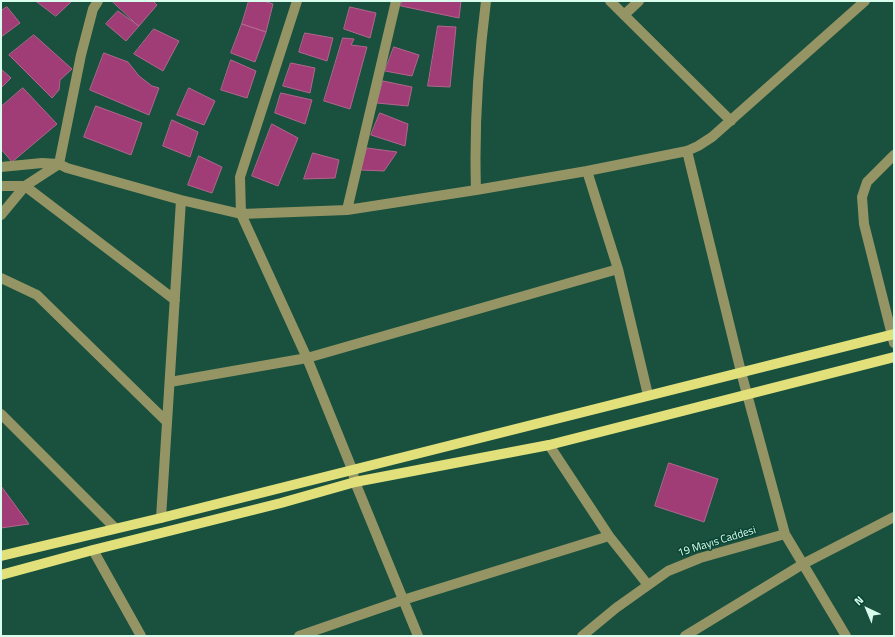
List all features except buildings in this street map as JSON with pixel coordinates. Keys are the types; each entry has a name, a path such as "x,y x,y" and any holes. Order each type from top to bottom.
{"main road":[{"path":"1,556 161,518 741,372 893,337"},
{"path":"1,575 93,550 273,505 355,482 549,445 894,357"}],"street":[{"path":"1,215 25,186 59,164 81,55 93,9 98,1"},
{"path":"298,1 240,177 241,214 307,358 352,469 355,482 418,636"},
{"path":"347,210 396,1"},
{"path":"476,190 474,144 480,50 486,1"},
{"path":"610,1 731,121"},
{"path":"624,15 639,1"},
{"path":"1,167 42,163 59,164 67,168 181,200 241,214 347,210 587,171 687,150 698,146 712,137 731,121 865,1"},
{"path":"687,150 741,372 785,534 846,636"},
{"path":"893,337 864,224 862,197 867,182 894,154"},
{"path":"587,171 618,269 648,395"},
{"path":"1,186 25,186 175,300"},
{"path":"161,518 181,200"},
{"path":"170,382 307,358 618,269"},
{"path":"1,278 37,295 167,422"},
{"path":"1,414 115,528"},
{"path":"549,445 609,536 648,585"},
{"path":"686,636 803,564 894,517"},
{"name":"19 Mayıs Caddesi","path":"582,636 616,608 668,571 700,558 785,534"},
{"path":"299,636 403,600 609,536"},
{"path":"93,550 141,636"}]}
